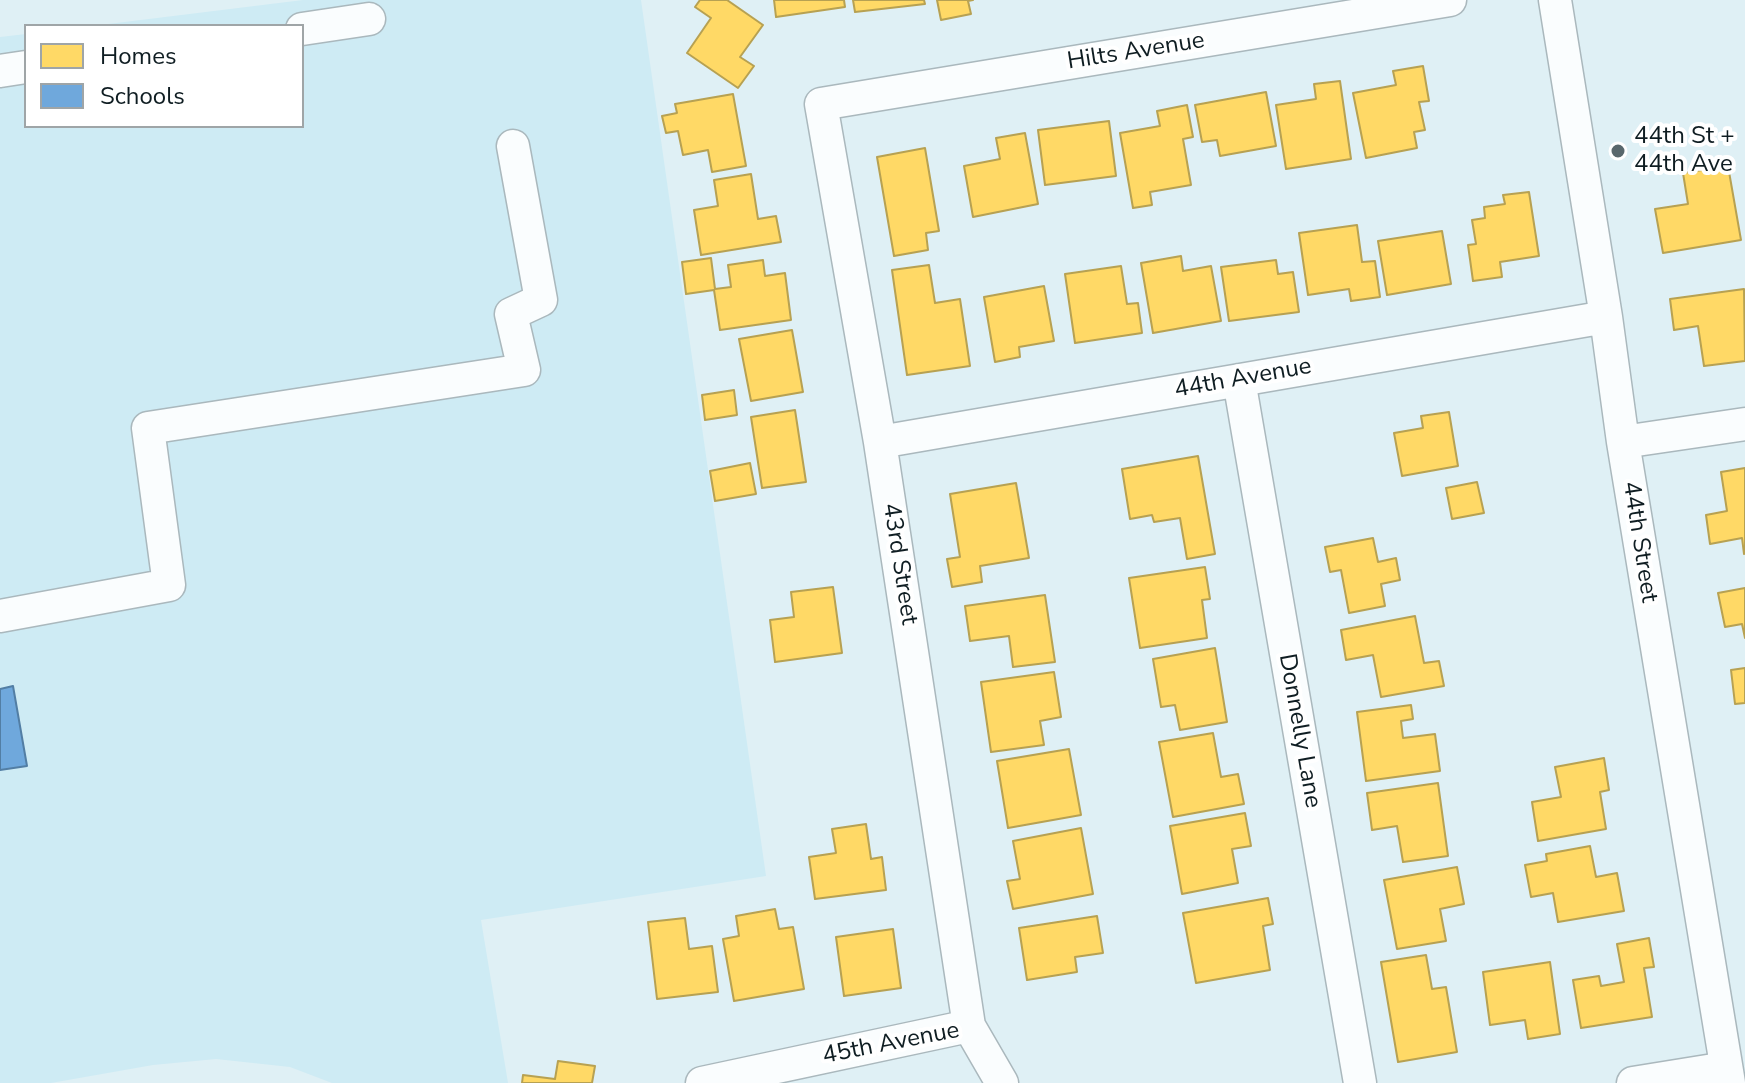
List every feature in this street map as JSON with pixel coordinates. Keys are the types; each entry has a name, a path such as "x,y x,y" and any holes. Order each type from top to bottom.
{"street":[{"name":"Hilts Avenue","path":"821,104 1450,0"},
{"name":"44th Street","path":"1555,0 1623,442 1727,1075"},
{"path":"304,29 369,19"},
{"path":"0,71 24,67"},
{"name":"43rd Street","path":"821,104 880,442 969,1026"},
{"path":"0,616 169,585 148,428 524,370 511,314 541,300 513,146"},
{"name":"44th Avenue","path":"880,442 1606,317"},
{"name":"Donnelly Lane","path":"1239,380 1360,1083"},
{"path":"1623,442 1745,424"},
{"name":"45th Avenue","path":"702,1083 969,1026 1002,1083"},
{"path":"1633,1083 1727,1075"}],"shaded area":[{"path":"303,0 641,0 766,876 481,920 508,1083 332,1083 290,1067 216,1059 153,1065 51,1083 0,1083 0,37 24,34 24,128 304,128 304,24 108,24"}],"building: Homes":[{"path":"700,0 727,0 763,25 740,57 754,66 738,88 687,53 711,18 695,7"},
{"path":"774,0 844,0 845,7 776,17"},
{"path":"853,0 924,0 925,4 855,12"},
{"path":"937,0 973,0 968,1 971,14 941,20"},
{"path":"1423,66 1429,101 1419,102 1425,130 1414,132 1417,148 1366,158 1353,93 1396,85 1393,71"},
{"path":"1340,81 1351,159 1286,169 1276,105 1316,99 1314,84"},
{"path":"1266,92 1276,146 1220,156 1217,140 1202,142 1195,105"},
{"path":"733,94 746,166 712,172 708,150 683,155 678,131 666,133 662,116 677,113 675,104"},
{"path":"1187,105 1193,137 1183,139 1191,185 1150,192 1152,205 1133,208 1120,133 1160,126 1157,111"},
{"path":"1109,121 1116,176 1045,185 1038,130"},
{"path":"1025,133 1038,204 973,217 964,166 1000,159 996,138"},
{"path":"925,148 939,231 926,233 928,250 894,256 877,157"},
{"path":"1728,166 1741,240 1663,253 1655,209 1688,204 1683,173"},
{"path":"751,174 758,219 776,216 781,242 701,255 694,210 718,206 714,180"},
{"path":"1529,192 1539,256 1500,262 1502,277 1473,281 1468,245 1476,244 1472,220 1485,218 1484,207 1505,204 1503,195"},
{"path":"1357,225 1362,262 1375,261 1380,297 1351,301 1349,289 1308,295 1299,233"},
{"path":"1442,231 1451,284 1387,295 1378,241"},
{"path":"1181,256 1183,271 1211,266 1221,321 1153,333 1141,263"},
{"path":"711,258 715,289 731,287 728,265 763,260 765,276 785,273 791,320 720,330 714,290 686,294 682,262"},
{"path":"1276,260 1278,274 1293,272 1299,312 1229,321 1221,267"},
{"path":"929,265 935,303 960,299 970,366 907,375 892,270"},
{"path":"1121,266 1127,304 1138,303 1142,333 1075,343 1065,274"},
{"path":"1044,286 1054,341 1019,347 1020,357 995,362 984,297"},
{"path":"1744,289 1745,361 1704,366 1698,326 1674,330 1670,299"},
{"path":"792,330 803,392 751,401 739,339"},
{"path":"734,390 737,415 705,420 702,395"},
{"path":"795,410 806,482 762,488 751,417"},
{"path":"1449,412 1458,466 1402,476 1394,433 1423,428 1421,416"},
{"path":"1198,456 1215,554 1187,559 1180,518 1154,522 1152,515 1130,519 1122,469"},
{"path":"750,463 756,494 715,501 710,471"},
{"path":"1745,468 1744,554 1742,538 1710,544 1706,515 1727,511 1721,472"},
{"path":"1477,482 1484,513 1452,519 1446,488"},
{"path":"1016,483 1029,558 980,566 982,582 952,587 947,559 960,557 950,494"},
{"path":"1373,538 1378,562 1396,558 1400,580 1381,584 1385,606 1349,613 1341,570 1330,572 1325,547"},
{"path":"1205,567 1210,599 1202,600 1207,638 1140,648 1129,578"},
{"path":"833,587 842,653 775,662 770,620 794,617 791,592"},
{"path":"1745,588 1745,638 1742,624 1725,627 1718,593"},
{"path":"1045,595 1055,662 1013,667 1009,636 970,641 965,606"},
{"path":"1415,616 1424,663 1439,661 1444,686 1381,697 1373,655 1346,660 1341,630"},
{"path":"1215,648 1227,722 1180,730 1175,705 1161,707 1153,659"},
{"path":"1745,668 1745,703 1735,704 1731,670"},
{"path":"1054,672 1061,717 1040,721 1044,745 991,752 981,682"},
{"path":"1411,705 1413,719 1401,721 1403,738 1435,734 1440,771 1366,781 1357,712"},
{"path":"1213,733 1221,777 1238,774 1244,804 1173,817 1159,742"},
{"path":"1069,749 1081,815 1008,828 997,761"},
{"path":"1604,758 1609,790 1600,792 1606,829 1538,841 1532,802 1561,797 1555,767"},
{"path":"1438,783 1448,856 1403,862 1397,826 1372,830 1367,793"},
{"path":"1245,813 1251,846 1232,849 1238,883 1182,894 1170,826"},
{"path":"866,824 871,859 882,857 886,890 815,899 809,857 836,853 832,829"},
{"path":"1081,828 1093,894 1013,909 1007,881 1020,879 1013,841"},
{"path":"1590,846 1596,877 1617,873 1624,911 1558,922 1553,893 1531,897 1525,865 1547,861 1546,854"},
{"path":"1457,867 1464,904 1440,909 1446,941 1397,949 1384,880"},
{"path":"1268,898 1273,924 1263,926 1270,970 1196,983 1183,913"},
{"path":"775,909 779,929 793,927 804,989 734,1001 723,939 739,936 736,916"},
{"path":"1097,916 1103,953 1075,957 1077,972 1027,980 1019,928"},
{"path":"685,918 689,949 712,946 718,992 657,999 648,922"},
{"path":"893,929 901,988 844,996 836,937"},
{"path":"1649,938 1654,967 1644,968 1652,1017 1581,1028 1573,980 1599,976 1601,986 1624,982 1617,944"},
{"path":"1426,955 1432,989 1446,987 1457,1052 1398,1062 1381,962"},
{"path":"1550,962 1560,1034 1528,1039 1525,1020 1490,1025 1483,972"},
{"path":"558,1061 595,1066 592,1083 522,1083 523,1075 555,1079"}],"building: Schools":[{"path":"13,686 27,766 0,770 0,689"}],"place":[{"name":"44th St + 44th Ave","path":"1618,151"}]}
